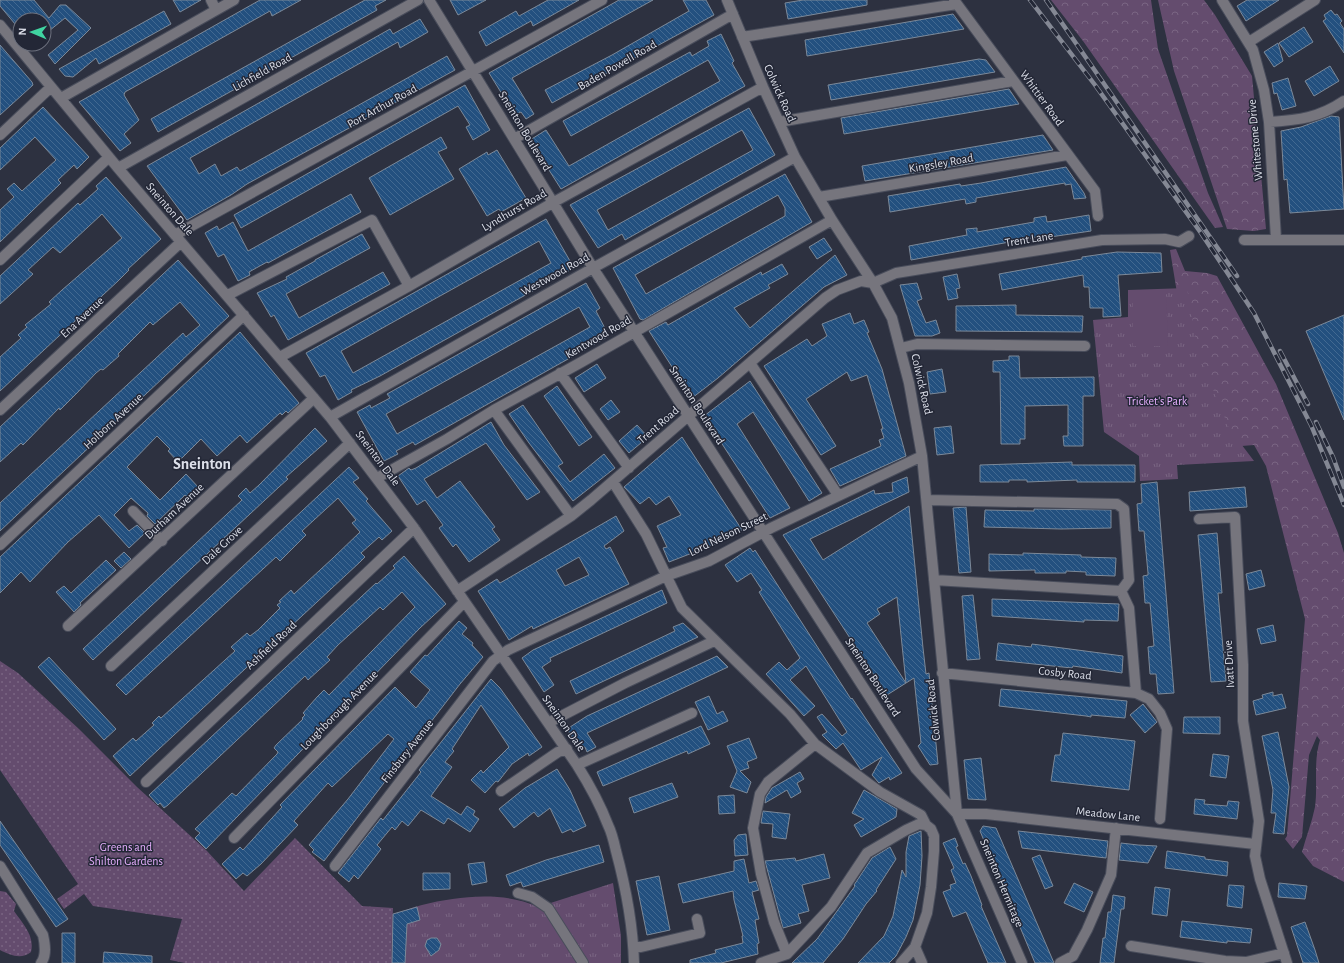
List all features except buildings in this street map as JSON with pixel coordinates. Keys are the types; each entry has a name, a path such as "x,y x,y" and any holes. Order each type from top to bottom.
{"street":[{"path":"211,0 216,10"},
{"path":"61,98 234,0"},
{"name":"Lichfield Road","path":"118,168 418,0"},
{"name":"Sneinton Boulevard","path":"430,0 593,268 842,652 916,769 957,814"},
{"name":"Port Arthur Road","path":"178,238 473,70 602,0"},
{"name":"Colwick Road","path":"727,0 763,87 795,157 832,220 873,283 892,318 901,348 917,420 928,500 942,673 957,814"},
{"name":"Whitestone Drive","path":"1222,0 1249,42 1259,70 1269,122 1276,239"},
{"path":"1249,42 1315,0"},
{"path":"742,37 956,2"},
{"name":"Whittier Road","path":"956,2 1067,155 1095,191 1098,216"},
{"name":"Baden Powell Road","path":"514,139 732,14"},
{"name":"Sneinton Dale","path":"0,24 118,168 228,295 330,417 414,528 567,749 577,765 609,827 622,873 632,930 634,963"},
{"path":"779,122 1013,81"},
{"path":"0,135 51,87"},
{"name":"Lyndhurst Road","path":"280,357 410,286 554,202 763,87"},
{"path":"1269,122 1309,118 1328,112 1344,101"},
{"name":"Kingsley Road","path":"819,197 1067,155"},
{"path":"0,260 109,157"},
{"name":"Westwood Road","path":"330,417 593,268 795,157"},
{"path":"228,295 372,220 410,286"},
{"name":"Kentwood Road","path":"377,478 447,439 494,410 832,220"},
{"name":"Trent Lane","path":"873,283 896,273 1102,240 1165,239 1179,242 1189,236"},
{"name":"Ena Avenue","path":"0,410 178,238"},
{"path":"1244,240 1344,240"},
{"name":"Trent Road","path":"457,591 571,516 613,482 825,298 837,290 861,281 873,283"},
{"name":"Holborn Avenue","path":"0,545 244,315"},
{"path":"901,348 917,344 1085,346"},
{"path":"750,363 838,495"},
{"path":"560,373 628,468"},
{"name":"Durham Avenue","path":"68,626 162,541 314,398"},
{"path":"494,410 571,516"},
{"name":"Dale Grove","path":"111,666 350,443"},
{"name":"Lord Nelson Street","path":"502,655 515,647 666,576 709,561 763,532 838,495 922,456"},
{"path":"613,482 646,534 682,608 790,714 815,744 880,792 921,815 926,825"},
{"path":"928,500 1117,504 1124,509 1129,574 1129,580 1121,592"},
{"path":"133,511 162,541"},
{"name":"Ivatt Drive","path":"1199,520 1235,517 1243,665 1243,720 1259,821 1255,844"},
{"name":"Ashfield Road","path":"146,782 414,528"},
{"path":"934,580 1121,592"},
{"path":"1121,592 1129,608 1136,693"},
{"name":"Loughborough Avenue","path":"234,838 464,602"},
{"path":"548,723 625,683 714,641"},
{"name":"Finsbury Avenue","path":"335,866 493,661 502,655"},
{"name":"Cosby Road","path":"942,673 1136,693 1149,699 1160,713 1166,729 1160,819"},
{"path":"577,765 692,713"},
{"path":"787,954 774,922 761,874 753,828 760,794 768,782 815,744"},
{"path":"501,791 558,752 567,749"},
{"name":"Meadow Lane","path":"957,814 986,814 1255,844"},
{"name":"Sneinton Hermitage","path":"957,814 1022,963"},
{"path":"761,963 787,954 831,907 867,853 906,830 920,824 931,828 934,836 931,887 927,913 915,947 901,963"},
{"path":"1060,963 1073,956 1087,930 1111,875 1116,828"},
{"path":"1255,844 1255,856 1260,879 1286,963"},
{"path":"1,873 43,935 45,945 44,959 41,963"},
{"path":"518,893 532,897 550,907 583,963"},
{"path":"634,947 642,947 700,933 697,919"},
{"path":"1131,946 1226,961 1246,962 1284,953"},
{"path":"915,947 922,963"}],"green space":[{"path":"1051,0 1151,0 1158,49 1208,193 1223,227 1215,228 1083,41"},
{"path":"1158,0 1204,0 1215,15 1252,76 1266,229 1254,231 1227,229 1174,71"},
{"path":"1176,249 1185,271 1207,273 1217,276 1276,384 1338,533 1344,553 1344,882 1313,866 1302,852 1315,807 1316,766 1320,740 1317,736 1309,755 1302,837 1293,849 1285,839 1287,836 1305,619 1266,466 1254,445 1229,447 1177,293 1170,250"},
{"name":"Tricket's Park","path":"1187,288 1197,346 1208,377 1229,428 1254,461 1177,465 1178,479 1140,481 1139,456 1104,432 1093,320 1128,317 1128,290"},
{"path":"1133,293 1166,293 1168,346 1133,346"},
{"name":"Greens and Shilton Gardens","path":"0,661 18,673 79,729 137,787 207,851 244,891 295,838 362,906 393,908 391,963 185,963 170,960 182,919 93,906 84,894 64,909 57,899 78,884 0,770"},
{"path":"613,883 621,936 621,963 391,963 393,914 418,906 466,897 496,897 524,902 538,907"},
{"path":"0,891 6,892 16,904 14,911 30,935 32,946 31,952 23,956 8,954 0,950"}],"railway":[{"path":"1030,0 1095,85 1201,233 1254,313 1311,425 1344,505"},
{"path":"1046,0 1237,276"},
{"path":"1280,351 1308,404"},
{"path":"1316,422 1333,457 1344,487"}],"district":[{"name":"Sneinton","path":"202,464"}]}
